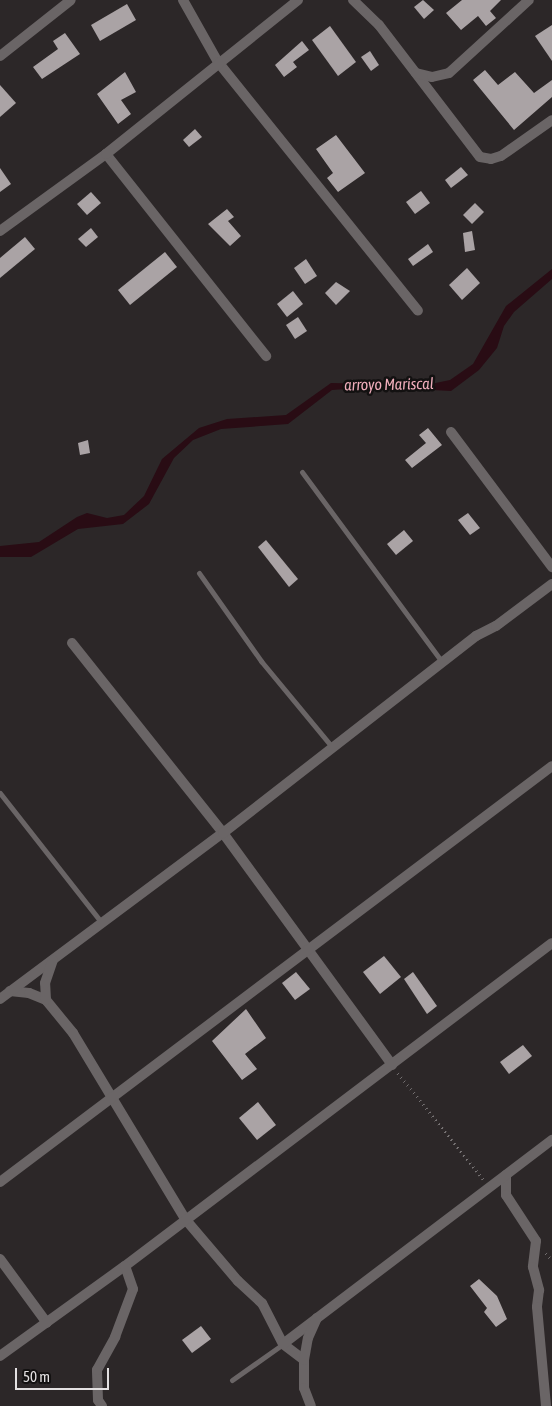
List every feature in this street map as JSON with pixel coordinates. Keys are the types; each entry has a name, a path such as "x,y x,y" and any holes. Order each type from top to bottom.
{"street":[{"path":"0,56 71,0"},
{"path":"183,0 218,62 418,310"},
{"path":"0,231 106,154 218,62 298,0"},
{"path":"353,0 379,25 480,157 491,159 501,156 552,120"},
{"path":"416,73 432,77 449,73 529,0"},
{"path":"106,154 266,356"},
{"path":"452,432 552,567"},
{"path":"0,999 223,833 444,664 476,636 496,626 552,584"},
{"path":"72,643 223,833 392,1065"},
{"path":"0,1182 552,766"},
{"path":"0,1356 125,1266 552,943"},
{"path":"46,1000 45,983 54,958"},
{"path":"10,991 29,993 46,1000 78,1040 114,1096 186,1220 238,1281 262,1303 282,1344 304,1360"},
{"path":"282,1344 552,1140"},
{"path":"506,1175 506,1195 536,1241 533,1267 538,1290 537,1307 546,1406"},
{"path":"0,1259 47,1323"},
{"path":"102,1406 98,1400 97,1370 116,1337 133,1289 125,1266"},
{"path":"311,1406 304,1388 304,1360 308,1338 318,1317"}],"lane":[{"path":"302,472 444,664"},
{"path":"199,573 261,661 333,748"},
{"path":"0,793 102,922"},
{"path":"232,1380 282,1344"}],"path":[{"path":"392,1065 490,1187"}],"shaded area":[{"path":"552,269 552,279 514,312 504,326 497,348 479,370 451,391 375,387 332,390 288,424 221,429 193,440 174,458 149,504 123,524 78,529 31,557 0,557 0,546 39,542 77,517 87,513 107,518 124,515 144,496 162,459 199,428 227,419 286,415 331,383 426,385 450,380 473,364 506,306"}],"building":[{"path":"423,0 434,10 424,19 414,7"},
{"path":"462,0 501,0 490,11 496,18 486,26 478,16 461,30 446,13"},
{"path":"127,4 136,20 100,41 91,25"},
{"path":"552,25 552,61 535,36"},
{"path":"330,26 356,62 338,76 312,40"},
{"path":"65,33 80,54 42,79 33,67 58,49 53,41"},
{"path":"302,41 309,50 293,62 297,67 284,77 275,65"},
{"path":"370,51 379,65 371,71 361,57"},
{"path":"485,70 498,85 515,72 534,93 552,80 552,97 514,130 473,80"},
{"path":"125,72 136,92 121,100 131,114 118,124 97,94"},
{"path":"0,85 16,103 0,117"},
{"path":"195,129 202,137 189,147 183,140"},
{"path":"336,135 365,173 338,192 327,178 333,173 316,149"},
{"path":"461,167 468,175 451,188 445,180"},
{"path":"0,168 11,184 0,192"},
{"path":"421,191 430,203 415,214 406,202"},
{"path":"91,192 101,203 87,215 77,204"},
{"path":"475,203 484,212 472,224 463,215"},
{"path":"227,209 234,217 228,221 241,236 230,246 208,224"},
{"path":"91,228 98,237 86,247 78,239"},
{"path":"472,231 475,250 465,252 463,233"},
{"path":"25,237 35,249 0,278 0,258"},
{"path":"428,244 433,252 413,266 408,259"},
{"path":"165,252 177,267 130,305 118,290"},
{"path":"306,259 317,276 305,284 294,268"},
{"path":"467,268 480,283 462,300 449,285"},
{"path":"336,282 350,291 336,305 325,293"},
{"path":"293,291 303,304 287,317 277,304"},
{"path":"298,317 307,331 295,339 286,325"},
{"path":"428,428 442,445 412,468 405,460 426,443 419,435"},
{"path":"88,440 90,453 80,455 78,443"},
{"path":"468,513 480,528 470,535 458,520"},
{"path":"404,530 413,541 396,555 387,544"},
{"path":"266,540 298,579 289,587 258,547"},
{"path":"384,956 401,977 380,994 363,972"},
{"path":"296,972 310,989 295,1000 282,983"},
{"path":"413,972 437,1006 427,1014 404,979"},
{"path":"246,1009 266,1038 245,1054 257,1069 242,1080 212,1041"},
{"path":"523,1045 532,1056 509,1074 500,1062"},
{"path":"258,1102 276,1125 257,1140 239,1118"},
{"path":"479,1279 497,1296 507,1319 496,1327 484,1312 487,1308 470,1286"},
{"path":"201,1326 211,1339 192,1353 182,1340"}],"water label":[{"name":"arroyo Mariscal","path":"389,384"}]}
